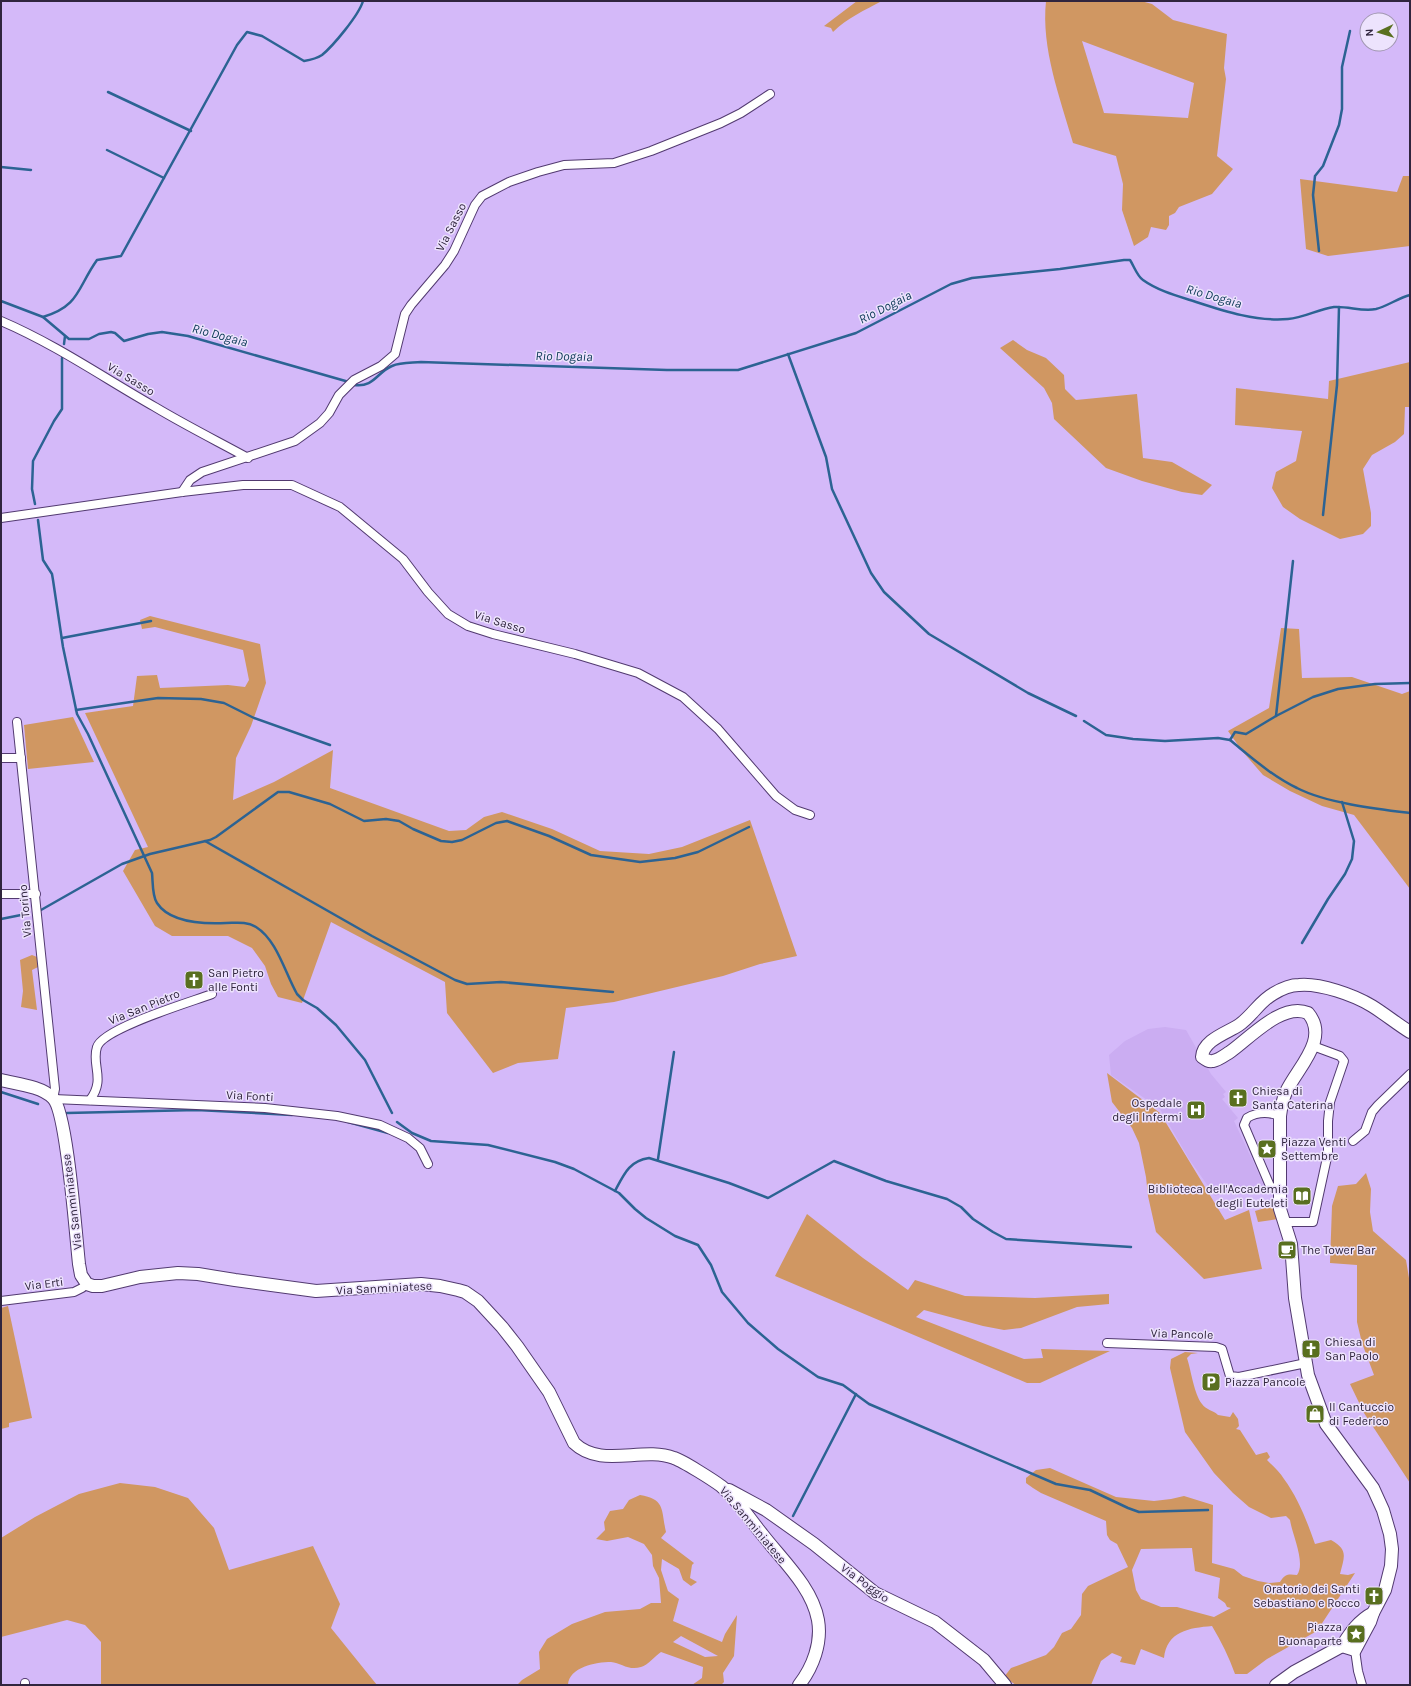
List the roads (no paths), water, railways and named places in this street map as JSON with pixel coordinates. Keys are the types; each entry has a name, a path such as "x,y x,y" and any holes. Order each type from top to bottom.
{"main road":[{"path":"1342,1646 1355,1650 1370,1622 1385,1590 1391,1566 1392,1549 1390,1534 1383,1510 1373,1488 1329,1428 1322,1416 1306,1363 1294,1298 1293,1258 1280,1210 1280,1116 1286,1092 1313,1046 1315,1034 1314,1025 1312,1018 1308,1013 1295,1010 1278,1016 1222,1058 1207,1061 1202,1057 1202,1051 1207,1045 1242,1023 1271,995 1284,988 1297,985 1310,985 1349,995 1371,1005 1410,1032"},
{"path":"1,1080 30,1087 48,1094 53,1098"},
{"name":"Via Sanminiatese","path":"53,1098 58,1107 62,1121 79,1264 81,1275 87,1284 102,1286 140,1278 178,1273 198,1274 316,1291 421,1284 436,1285 465,1292 478,1301 517,1346 549,1392 574,1443 578,1447 591,1454 603,1456 653,1454 674,1458 720,1485 746,1513 793,1572 814,1605 818,1621 818,1644 816,1654 807,1674 799,1685"},
{"name":"Via Poggio","path":"720,1485 766,1510 814,1544 876,1593 935,1622 984,1660 1005,1685"},
{"path":"1276,1685 1294,1672 1342,1646 1352,1631 1366,1616 1373,1613"}],"street":[{"name":"Via Sasso","path":"182,492 190,480 202,472 248,458 295,441 308,433 320,424 330,413 339,395 354,380 380,366 395,354 405,314 445,265 454,251 475,205 482,196 509,182 564,165 614,162 651,151 721,123 741,113 770,94"},
{"name":"Via Sasso","path":"1,321 23,330 64,352 155,407 248,458"},
{"name":"Via Sasso","path":"182,492 243,486 292,485 340,507 404,559 428,592 448,614 468,626 492,634 575,654 638,672 683,697 718,729 776,796 795,810 810,815"},
{"path":"1,518 182,492"},
{"name":"Via Torino","path":"17,722 55,1089 53,1098"},
{"path":"1,758 21,758"},
{"path":"1,894 36,894"},
{"name":"Via San Pietro","path":"90,1100 97,1088 98,1078 95,1051 98,1042 107,1035 147,1016 212,994"},
{"path":"1284,1222 1313,1222 1328,1153 1328,1121 1330,1102 1344,1061 1340,1056 1313,1046"},
{"path":"1353,1141 1365,1131 1372,1112 1410,1074"},
{"name":"Via Fonti","path":"53,1098 265,1108 337,1116 380,1124 408,1138 420,1148 428,1164"},
{"path":"1280,1116 1260,1113 1247,1118 1244,1125 1270,1186 1280,1191"},
{"name":"Via Erti","path":"1,1301 74,1292 87,1284"},
{"name":"Via Pancole","path":"1107,1343 1216,1346 1222,1349 1225,1355 1230,1376 1239,1376 1306,1363"},
{"path":"1355,1650 1362,1685"}],"waterway":[{"path":"43,317 55,313 71,302 97,260 121,256 237,45 247,32 262,36 304,61 313,59 327,51 339,38 361,7 363,1"},
{"path":"1319,251 1313,195 1315,176 1323,166 1339,125 1342,109 1342,67 1350,31"},
{"path":"108,92 191,131"},
{"path":"107,150 164,178"},
{"path":"1,167 31,170"},
{"name":"Rio Dogaia","path":"354,385 361,385 371,382 387,369 395,365 421,362 667,370 738,370 856,333 951,284 972,278 1060,269 1124,260 1130,260 1137,273 1148,284 1178,296 1226,311 1263,319 1294,318 1334,307 1371,310 1385,306 1410,295"},
{"name":"Rio Dogaia","path":"1,301 43,317 69,339 89,339 99,334 111,332 115,333 124,341 148,334 162,332 188,336 349,382"},
{"path":"1323,515 1337,385 1339,307"},
{"name":"Rio Dogaia","path":"64,344 65,336"},
{"path":"788,354 826,457 832,489 871,573 884,592 929,634 1028,693 1076,716"},
{"path":"35,504 32,489 33,461 62,409 62,358"},
{"path":"38,520 43,560 52,574 63,647 77,714 88,734 152,873 153,893 155,900 163,910 170,915 188,921 208,923 245,923 256,927 263,933 275,948 297,994 303,1000 317,1008 336,1025 365,1060 392,1113"},
{"path":"1276,716 1293,561"},
{"path":"62,638 151,621"},
{"path":"1084,721 1106,735 1133,739 1165,741 1218,738 1230,740 1235,732 1246,734 1276,716 1313,697 1338,689 1375,684 1410,683"},
{"path":"76,710 158,698 201,699 224,703 254,718 330,745"},
{"path":"1230,740 1279,778 1309,793 1322,798 1352,805 1410,813"},
{"path":"41,910 122,864 150,854 210,840 278,792 289,792 330,804 364,821 386,819 399,821 413,829 441,841 452,842 462,840 496,823 507,821 549,836 591,855 640,862 675,858 698,852 749,827"},
{"path":"1302,943 1328,899 1345,874 1352,859 1354,841 1342,802"},
{"path":"205,841 372,936 455,980 467,984 501,982 613,992"},
{"path":"1,919 26,914"},
{"path":"658,1159 674,1052"},
{"path":"1,1092 38,1104"},
{"path":"67,1113 197,1110 292,1115"},
{"path":"348,1122 388,1133"},
{"path":"397,1122 412,1133 431,1141 488,1145 555,1162 574,1169 619,1193 646,1218 675,1236 698,1245 711,1265 722,1292 748,1323 778,1349 818,1377 843,1385 869,1404 1056,1484 1090,1490 1139,1512 1208,1510"},
{"path":"615,1191 624,1174 632,1165 649,1158 729,1183 768,1198 834,1161 886,1181 947,1199 961,1207 973,1219 1006,1239 1131,1247"},
{"path":"793,1516 856,1394"}],"place":[{"name":"San Pietro alle Fonti","path":"194,980"},
{"name":"Chiesa di Santa Caterina","path":"1238,1098"},
{"name":"Ospedale degli Infermi","path":"1196,1110"},
{"name":"Piazza Venti Settembre","path":"1267,1149"},
{"name":"Biblioteca dell'Accademia degli Euteleti","path":"1302,1196"},
{"name":"The Tower Bar","path":"1287,1250"},
{"name":"Chiesa di San Paolo","path":"1311,1349"},
{"name":"Piazza Pancole","path":"1211,1382"},
{"name":"Il Cantuccio di Federico","path":"1315,1414"},
{"name":"Oratorio dei Santi Sebastiano e Rocco","path":"1374,1596"},
{"name":"Piazza Buonaparte","path":"1356,1634"}]}
